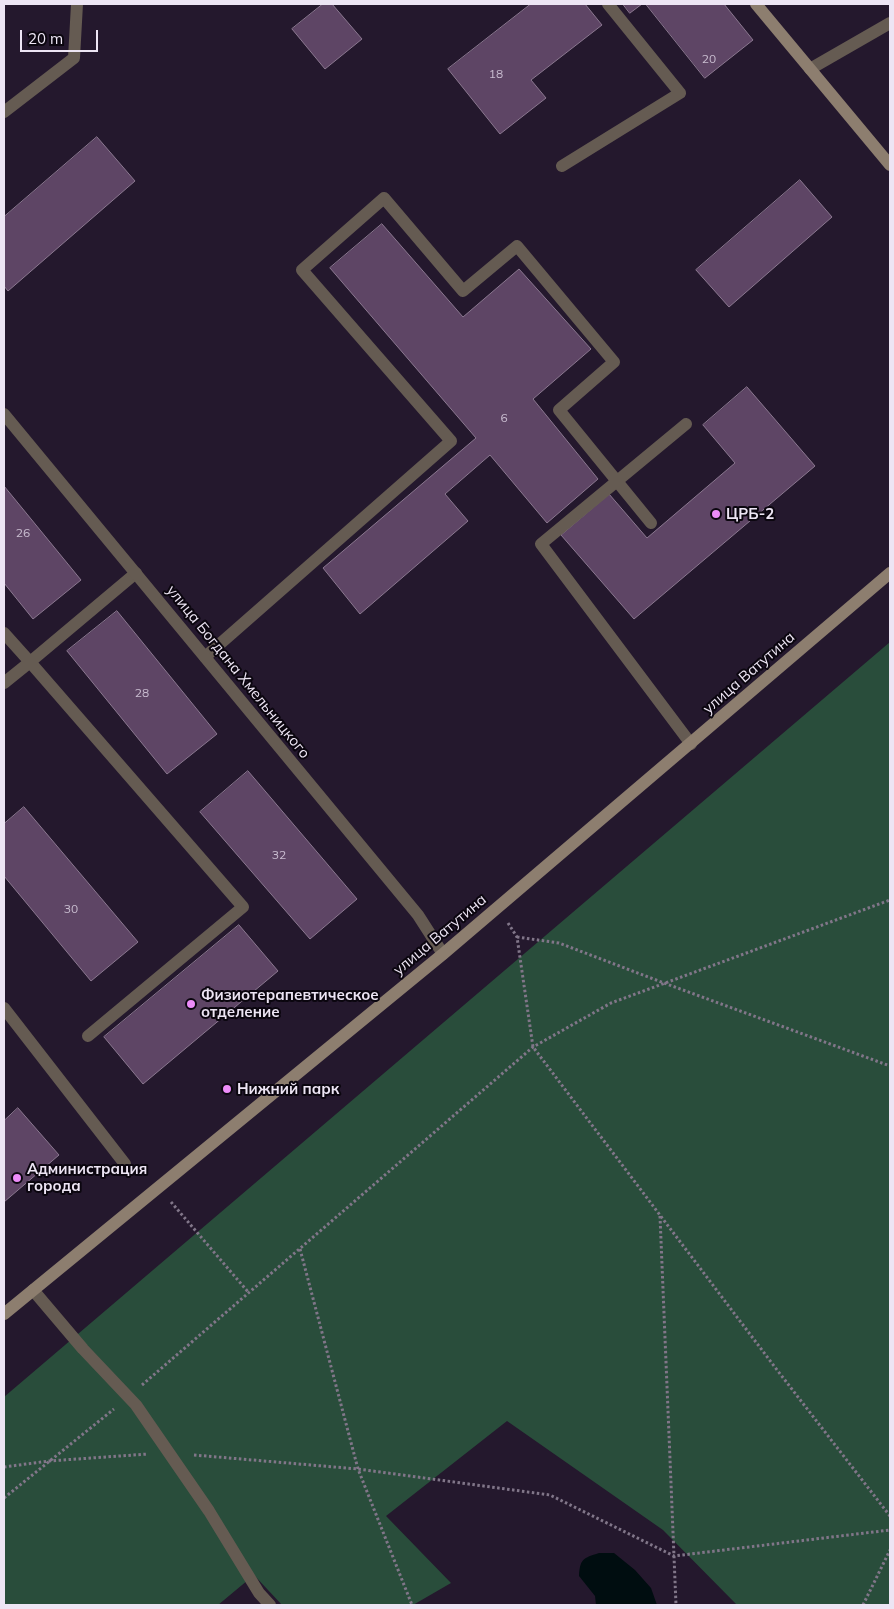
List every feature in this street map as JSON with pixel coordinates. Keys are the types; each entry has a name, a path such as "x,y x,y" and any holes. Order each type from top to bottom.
{"main road":[{"path":"757,4 890,165"},
{"name":"улица Ватутина","path":"4,1314 443,954 890,573"}],"street":[{"path":"4,112 74,58 77,4"},
{"path":"562,166 680,93 608,4"},
{"path":"757,4 890,165"},
{"path":"810,69 890,23"},
{"path":"205,657 451,441 302,270 384,198 463,291 517,246 614,362 559,410 651,523"},
{"name":"улица Богдана Хмельницкого","path":"4,414 418,915 443,954"},
{"path":"686,424 541,544 691,744"},
{"path":"4,683 136,573"},
{"path":"4,633 243,907 88,1036"},
{"path":"4,1008 125,1164"},
{"path":"33,1290 84,1350 136,1405 209,1511 258,1592 270,1605"}],"path":[{"path":"4,1498 128,1397 533,1047 611,1003 890,900"},
{"path":"498,908 517,937 533,1047 890,1516"},
{"path":"517,937 559,943 890,1066"},
{"path":"158,1188 249,1293"},
{"path":"660,1216 676,1605"},
{"path":"300,1249 358,1469 412,1605"},
{"path":"4,1467 169,1453 358,1469 550,1495 674,1556 890,1530"},
{"path":"863,1605 890,1550"}],"green space":[{"path":"890,642 890,1605 737,1605 663,1530 507,1421 386,1516 451,1583 413,1605 282,1605 254,1575 218,1605 4,1605 4,1397"}],"shaded area":[{"path":"599,1553 614,1553 635,1570 651,1588 657,1605 596,1605 595,1596 579,1576 583,1560"}],"building":[{"path":"323,4 332,4 362,39 325,69 292,29"},
{"path":"531,4 585,4 602,25 531,80 546,98 500,134 448,69"},
{"path":"623,4 642,4 630,13"},
{"path":"646,4 724,4 753,40 705,78"},
{"path":"97,137 135,181 8,291 4,286 4,217"},
{"path":"800,180 832,217 729,307 696,270"},
{"path":"382,224 463,317 519,269 591,349 533,399 598,479 547,523 490,455 445,494 468,521 360,614 323,568 476,438 330,268"},
{"name":"ЦРБ-2","path":"747,387 815,466 634,619 561,535 609,494 647,538 735,463 703,425"},
{"path":"4,486 81,580 33,619 4,583"},
{"path":"117,611 217,734 167,774 67,651"},
{"path":"248,771 357,899 310,939 200,812"},
{"path":"24,807 138,942 91,981 4,876 4,824"},
{"name":"Физиотерапевтическое отделение","path":"239,925 278,971 143,1084 104,1037"},
{"name":"Администрация города","path":"18,1108 59,1155 4,1202 4,1121"}],"place":[{"name":"ЦРБ-2","path":"716,514"},
{"name":"Физиотерапевтическое отделение","path":"191,1004"},
{"name":"Нижний парк","path":"227,1089"},
{"name":"Администрация города","path":"17,1178"}]}
